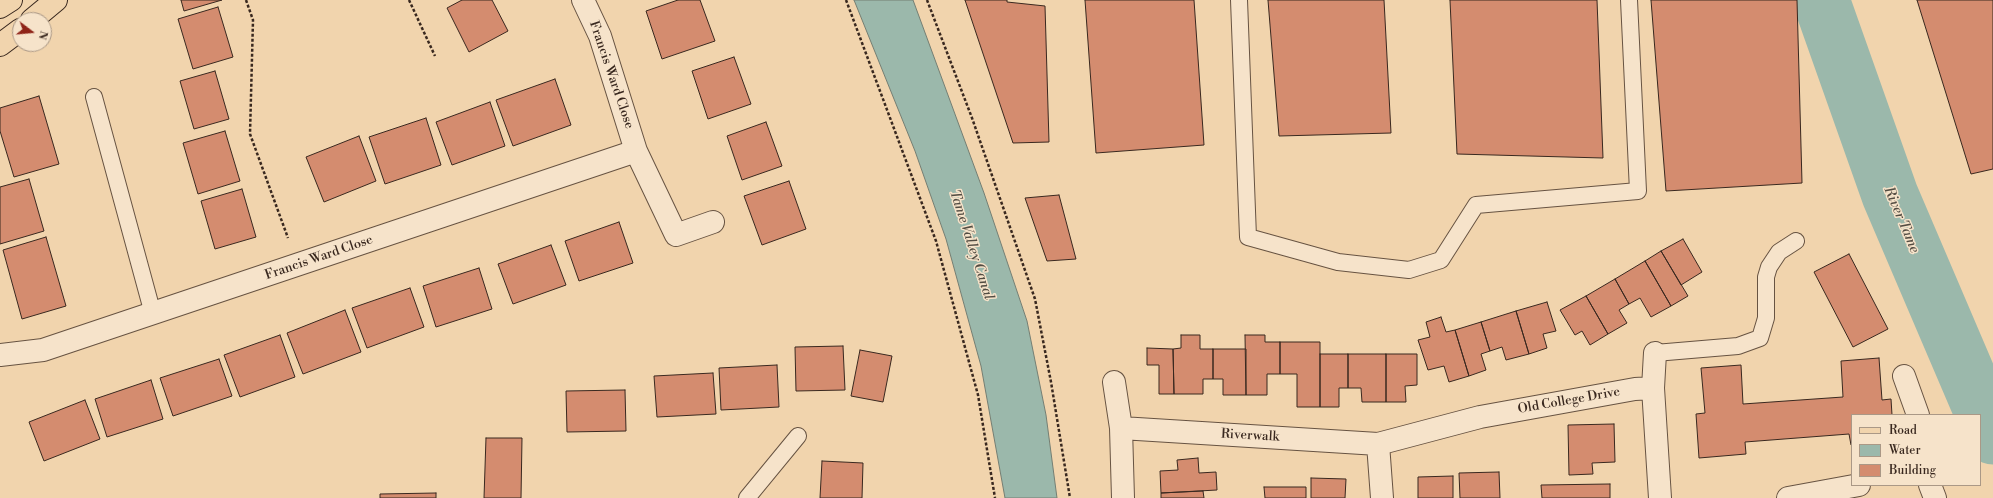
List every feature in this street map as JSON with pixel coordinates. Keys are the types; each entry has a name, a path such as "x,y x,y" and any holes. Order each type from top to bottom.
{"main road":[{"path":"0,8 11,0"},
{"path":"42,12 56,0"},
{"path":"0,45 12,36"}],"street":[{"name":"Francis Ward Close","path":"582,0 600,36 636,151 676,235 713,222"},
{"name":"Francis Ward Close","path":"0,355 43,350 636,151"},
{"path":"1655,353 1653,388 1660,498"},
{"path":"1904,376 1918,414"},
{"path":"1114,382 1121,428 1123,498"},
{"name":"Old College Drive","path":"1378,444 1480,417 1635,389 1653,388"},
{"name":"Riverwalk","path":"1121,428 1378,444"},
{"path":"1378,444 1382,498"},
{"path":"1788,498 1854,486"},
{"path":"1930,486 1935,498"}],"lane":[{"path":"1239,0 1248,237 1338,262 1409,270 1441,260 1476,205 1638,191 1629,0"},
{"path":"94,97 153,314"},
{"path":"1655,353 1738,346 1760,338 1766,318 1766,277 1769,267 1779,252 1796,241"},
{"path":"747,498 798,436"}],"path":[{"path":"246,0 253,20 250,134 297,265"},
{"path":"410,0 434,56"},
{"path":"846,0 936,241 978,395 994,498"},
{"path":"927,0 972,118 1035,299 1051,382 1070,498"}],"water":[{"name":"Tame Valley Canal","path":"854,0 913,0 984,193 1027,321 1046,415 1057,498 1005,498 981,366 946,239 915,151"}],"building":[{"path":"181,0 222,0 184,11"},
{"path":"462,0 492,0 508,31 469,52 447,8"},
{"path":"678,0 700,0 715,41 662,59 646,11"},
{"path":"965,0 1007,0 1007,2 1045,6 1049,142 1013,143"},
{"path":"1085,0 1194,0 1204,145 1096,153"},
{"path":"1268,0 1384,0 1391,133 1279,136"},
{"path":"1450,0 1597,0 1603,158 1457,154"},
{"path":"1651,0 1797,0 1802,183 1666,191"},
{"path":"1917,0 1993,0 1993,169 1971,174"},
{"path":"218,7 233,57 193,69 178,19"},
{"path":"734,57 751,104 708,119 692,71"},
{"path":"215,71 229,119 194,129 180,81"},
{"path":"555,79 571,125 513,146 496,100"},
{"path":"39,96 59,164 14,177 0,131 0,108"},
{"path":"490,102 505,146 452,165 436,122"},
{"path":"426,118 441,165 385,184 369,137"},
{"path":"766,122 782,166 742,180 727,136"},
{"path":"225,131 240,181 198,194 183,143"},
{"path":"359,136 376,181 324,202 306,157"},
{"path":"29,179 44,231 0,244 0,187"},
{"path":"789,181 806,229 762,245 744,196"},
{"path":"242,189 256,237 215,249 201,201"},
{"path":"1059,195 1076,259 1047,261 1025,198"},
{"path":"619,222 633,263 579,281 565,241"},
{"path":"46,237 66,306 22,319 3,250"},
{"path":"1683,239 1702,272 1681,285 1661,251"},
{"path":"551,245 566,285 513,304 498,264"},
{"path":"1661,251 1688,296 1671,306 1645,261"},
{"path":"1849,254 1888,329 1853,347 1814,272"},
{"path":"1645,261 1671,306 1651,317 1640,298 1629,304 1615,279"},
{"path":"479,268 492,309 436,327 423,286"},
{"path":"1615,279 1629,304 1619,310 1627,323 1608,334 1586,296"},
{"path":"410,288 424,327 367,348 352,308"},
{"path":"1586,296 1608,334 1590,345 1582,331 1575,335 1560,310"},
{"path":"1547,302 1556,331 1543,334 1547,348 1529,354 1516,311"},
{"path":"345,310 361,352 303,374 287,333"},
{"path":"1516,311 1529,354 1506,360 1502,347 1490,351 1481,322"},
{"path":"1441,317 1446,332 1455,330 1469,376 1449,382 1444,366 1428,370 1418,340 1430,337 1426,322"},
{"path":"1481,322 1490,351 1481,354 1486,370 1469,376 1455,330"},
{"path":"280,335 295,377 240,397 224,355"},
{"path":"1181,335 1200,335 1200,349 1213,349 1213,379 1203,379 1203,394 1174,394 1173,349 1181,348"},
{"path":"1245,335 1265,335 1265,342 1280,342 1280,374 1267,374 1267,395 1246,395"},
{"path":"1280,342 1320,342 1320,407 1297,407 1297,374 1280,374"},
{"path":"843,346 845,390 796,391 795,347"},
{"path":"1147,348 1173,349 1174,394 1159,394 1159,365 1147,365"},
{"path":"1213,349 1246,349 1246,395 1223,395 1223,379 1213,379"},
{"path":"860,350 892,356 883,402 851,396"},
{"path":"1320,354 1348,354 1348,388 1339,388 1339,407 1320,407"},
{"path":"1348,354 1386,354 1386,402 1362,402 1361,388 1348,388"},
{"path":"1386,354 1417,354 1417,385 1405,386 1406,402 1386,402"},
{"path":"1879,358 1882,400 1891,399 1892,414 1851,414 1851,445 1849,434 1745,442 1746,454 1699,458 1696,414 1705,413 1701,368 1741,365 1743,404 1843,397 1841,361"},
{"path":"219,359 232,396 173,416 160,378"},
{"path":"777,365 779,407 721,410 719,368"},
{"path":"713,373 716,414 657,417 654,376"},
{"path":"151,380 163,419 107,437 95,399"},
{"path":"625,390 626,431 567,432 566,391"},
{"path":"85,400 100,439 44,461 29,422"},
{"path":"1614,424 1615,462 1592,463 1593,474 1569,475 1568,425"},
{"path":"486,438 522,438 521,498 484,498"},
{"path":"1198,458 1199,473 1216,472 1217,490 1161,493 1160,471 1178,470 1177,460"},
{"path":"822,461 863,463 862,498 820,498"},
{"path":"1499,472 1500,498 1460,498 1459,473"},
{"path":"1453,476 1453,498 1418,498 1418,477"},
{"path":"1311,478 1346,479 1345,498 1311,498"},
{"path":"1610,484 1610,498 1542,498 1541,485"},
{"path":"1264,487 1306,487 1306,498 1265,498"},
{"path":"1203,491 1204,498 1161,498 1161,493"},
{"path":"436,493 436,498 380,498 380,494"}],"waterway":[{"name":"River Tame","path":"1821,0 1890,195 1993,436"}]}
